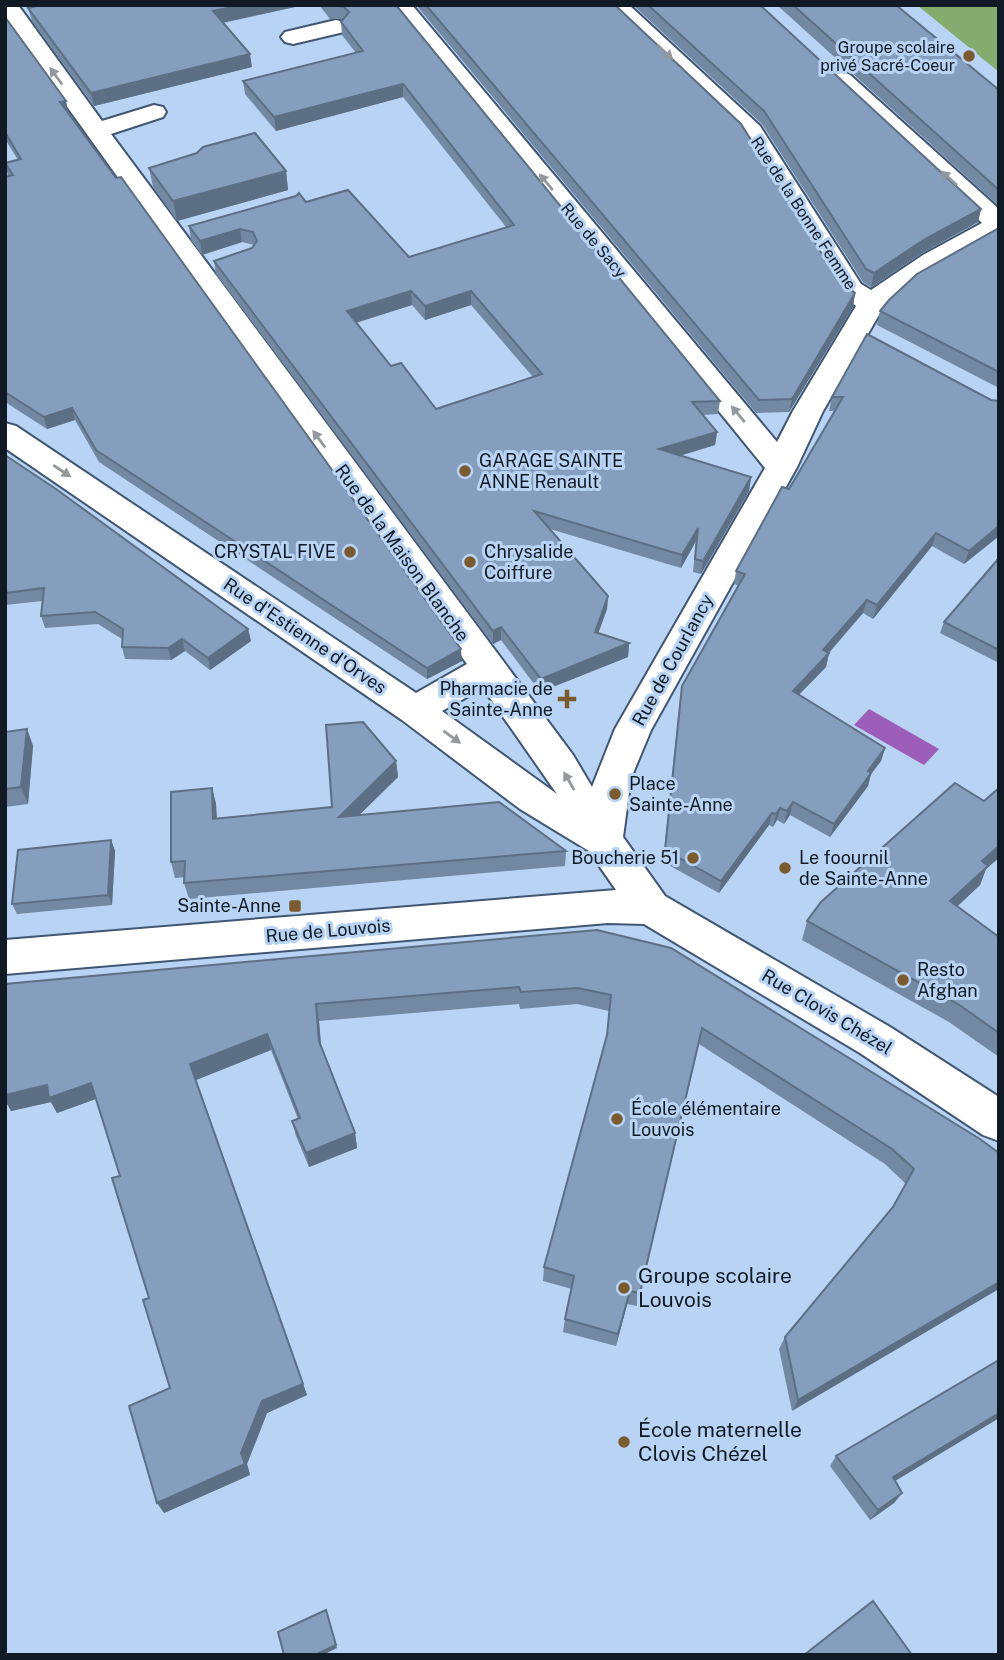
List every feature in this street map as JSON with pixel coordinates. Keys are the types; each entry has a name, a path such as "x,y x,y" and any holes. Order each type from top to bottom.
{"street":[{"name":"Rue de la Bonne Femme","path":"615,5 751,131 851,290 870,325"},
{"name":"Rue de la Maison Blanche","path":"18,10 90,124 145,179 182,231 195,270 560,765 603,840 651,908"},
{"name":"Rue de Sacy","path":"400,12 780,485"},
{"path":"293,37 336,27"},
{"path":"820,61 999,225"},
{"path":"90,124 126,104"},
{"path":"90,124 155,113"},
{"name":"Rue de Courlancy","path":"603,840 612,778 633,729 780,485 808,411 870,325 933,261 999,225"},
{"path":"195,270 224,260"},
{"name":"Rue d'Estienne d'Orves","path":"5,433 415,710 533,798 603,840"},
{"path":"415,710 487,669"},
{"name":"Rue de Louvois","path":"5,957 608,906 651,908"},
{"name":"Rue Clovis Chézel","path":"651,908 875,1040 999,1121"}],"green space":[{"path":"917,5 999,5 999,72"}],"shaded area":[{"path":"869,709 939,749 924,765 854,725"}],"building":[{"path":"41,5 243,5 213,11 250,54 91,93 28,8"},
{"path":"328,5 396,5 720,401 692,402 717,432 659,449 751,477 703,561 695,559 698,528 682,555 534,511 608,596 595,632 629,643 541,679 501,627 493,631 214,261 252,248 257,241 253,232 240,229 200,241 189,226 299,193 306,202 348,190 409,257 514,225 403,84 274,117 243,81 363,51 341,22 349,12 344,7","holes":["411,291 425,306 471,291 542,374 436,409 401,363 391,366 347,311"]},
{"path":"426,5 615,5 741,124 837,278 855,293 792,399 759,400"},
{"path":"648,5 760,5 981,209 925,239 874,273 866,269 764,111"},
{"path":"793,5 896,5 999,90 999,190"},
{"path":"5,17 66,101 60,102 116,178 121,177 461,649 427,668 96,450 72,408 44,417 5,392 5,177 13,175 5,163 21,159 5,132"},
{"path":"255,133 286,171 173,201 149,168 197,153 203,147"},
{"path":"999,228 999,372 880,311 917,274"},
{"path":"867,334 991,400 999,401 999,526 969,551 936,533 877,605 867,600 823,650 829,653 793,691 885,748 868,771 871,773 834,824 793,802 787,811 780,808 776,814 772,813 721,881 665,850 682,686 745,574 736,571 782,487 789,489 843,397 832,397"},
{"path":"5,455 248,629 208,658 182,639 168,648 122,647 123,629 95,612 41,616 44,588 5,593"},
{"path":"999,558 999,650 944,622"},
{"path":"363,722 396,761 339,817 499,802 566,851 184,883 185,861 171,862 171,792 212,788 213,819 332,807 326,725"},
{"path":"27,729 21,787 5,789 5,732"},
{"path":"955,783 984,801 999,788 999,846 982,861 988,866 950,901 999,937 999,1033 958,1004 807,921 821,902"},
{"path":"111,840 108,895 12,904 18,850"},
{"path":"597,930 671,948 999,1153 999,1282 798,1400 785,1337 893,1207 914,1169 892,1149 702,1028 640,1293 630,1291 618,1334 565,1319 574,1276 544,1267 607,1035 611,995 578,988 521,992 519,987 316,1004 319,1041 355,1133 306,1153 292,1121 300,1118 267,1034 190,1064 303,1384 262,1401 241,1453 245,1464 157,1503 129,1406 170,1388 143,1300 149,1298 112,1178 120,1176 91,1083 49,1098 47,1085 5,1095 5,984"},
{"path":"999,1360 999,1413 893,1477 902,1493 878,1510 836,1456"},
{"path":"873,1601 912,1655 804,1655"},
{"path":"326,1610 336,1645 315,1655 284,1655 278,1632"}],"place":[{"name":"Groupe scolaire privé Sacré-Coeur","path":"969,56"},
{"name":"GARAGE SAINTE ANNE Renault","path":"465,471"},
{"name":"CRYSTAL FIVE","path":"350,552"},
{"name":"Chrysalide Coiffure","path":"470,562"},
{"name":"Pharmacie de Sainte-Anne","path":"567,699"},
{"name":"Place Sainte-Anne","path":"615,794"},
{"name":"Boucherie 51","path":"693,858"},
{"name":"Le foournil de Sainte-Anne","path":"785,868"},
{"name":"Sainte-Anne","path":"295,906"},
{"name":"Resto Afghan","path":"903,980"},
{"name":"École élémentaire Louvois","path":"617,1119"},
{"name":"Groupe scolaire Louvois","path":"624,1288"},
{"name":"École maternelle Clovis Chézel","path":"624,1442"}]}
